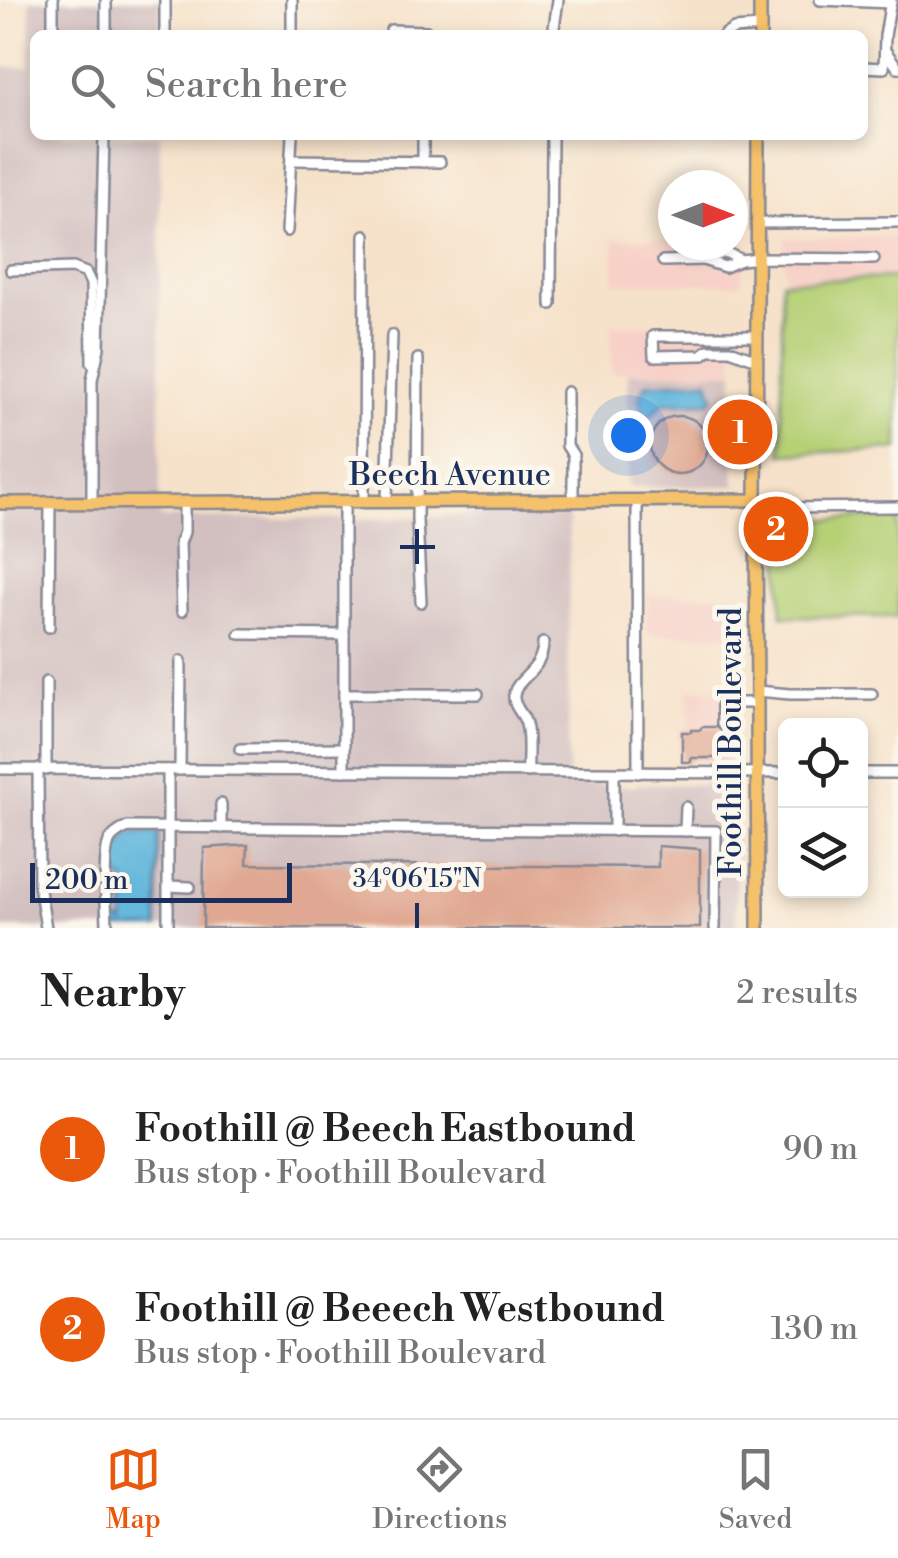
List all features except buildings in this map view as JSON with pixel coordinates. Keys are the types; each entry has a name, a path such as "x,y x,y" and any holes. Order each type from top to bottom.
{"main road":[{"path":"760,0 760,30"},
{"name":"Foothill Boulevard","path":"758,140 758,928"},
{"name":"Beech Avenue","path":"0,502 756,500"}],"street":[{"path":"53,0 53,30"},
{"path":"106,0 106,30"},
{"path":"165,0 165,30"},
{"path":"292,0 292,30"},
{"path":"554,30 558,0"},
{"path":"820,0 891,1 884,68 868,67"},
{"path":"885,50 898,68"},
{"path":"92,380 99,348 104,140"},
{"path":"287,231 292,140"},
{"path":"424,140 424,162"},
{"path":"551,304 552,140"},
{"path":"292,160 440,162"},
{"path":"758,222 898,222"},
{"path":"364,502 365,235"},
{"path":"663,261 703,260 724,252 741,260 874,259"},
{"path":"11,270 73,268 86,272 91,284 92,502"},
{"path":"387,502 392,335"},
{"path":"757,336 653,336 654,356 730,350 757,360"},
{"path":"418,359 420,602"},
{"path":"567,392 573,501"},
{"name":"Beech Avenue","path":"756,500 780,508 898,507"},
{"path":"637,501 638,773"},
{"path":"49,627 50,502"},
{"path":"182,611 180,543 184,502"},
{"path":"344,502 344,771"},
{"path":"240,634 344,635"},
{"path":"528,772 526,724 513,694 516,686 536,668 543,654 542,643"},
{"path":"180,770 182,661"},
{"path":"46,682 39,884 46,928"},
{"path":"344,694 478,694"},
{"path":"722,724 722,702 790,694 872,694"},
{"path":"240,749 344,748"},
{"path":"0,769 778,773"},
{"path":"168,770 168,928"},
{"path":"614,772 614,831"},
{"path":"868,773 898,773"},
{"path":"221,804 221,828"},
{"path":"685,831 686,807"},
{"path":"107,928 109,841 128,827 716,832 716,928"},
{"path":"168,886 190,887"}],"shaded area":[{"path":"30,0 160,0 160,30 30,30"},
{"path":"0,67 30,67 30,140 160,140 160,518 383,519 569,511 568,783 633,787 719,785 736,803 736,928 0,928"},
{"path":"614,140 741,140 741,147 614,148"},
{"path":"898,237 898,278 784,280 785,238"},
{"path":"614,239 658,239 658,260 743,260 742,284 614,283"},
{"path":"734,324 734,372 612,373 611,325"},
{"path":"734,372 735,486 628,487 628,373"},
{"path":"648,595 738,595 737,635 647,634"},
{"path":"689,689 734,689 734,751 727,760 679,763 680,729 689,728"}],"green space":[{"path":"898,278 898,449 782,454 782,281"},
{"path":"898,516 898,617 782,616 779,522"}],"water":[{"path":"708,380 714,396 710,402 663,403 646,420 639,398 646,384"},
{"path":"129,833 159,833 158,928 113,928 113,920 124,923 124,879 114,878 115,851"}],"place":[{"name":"Foothill @ Beech Eastbound","path":"740,432"},
{"name":"Foothill @ Beeech Westbound","path":"776,529"}]}
